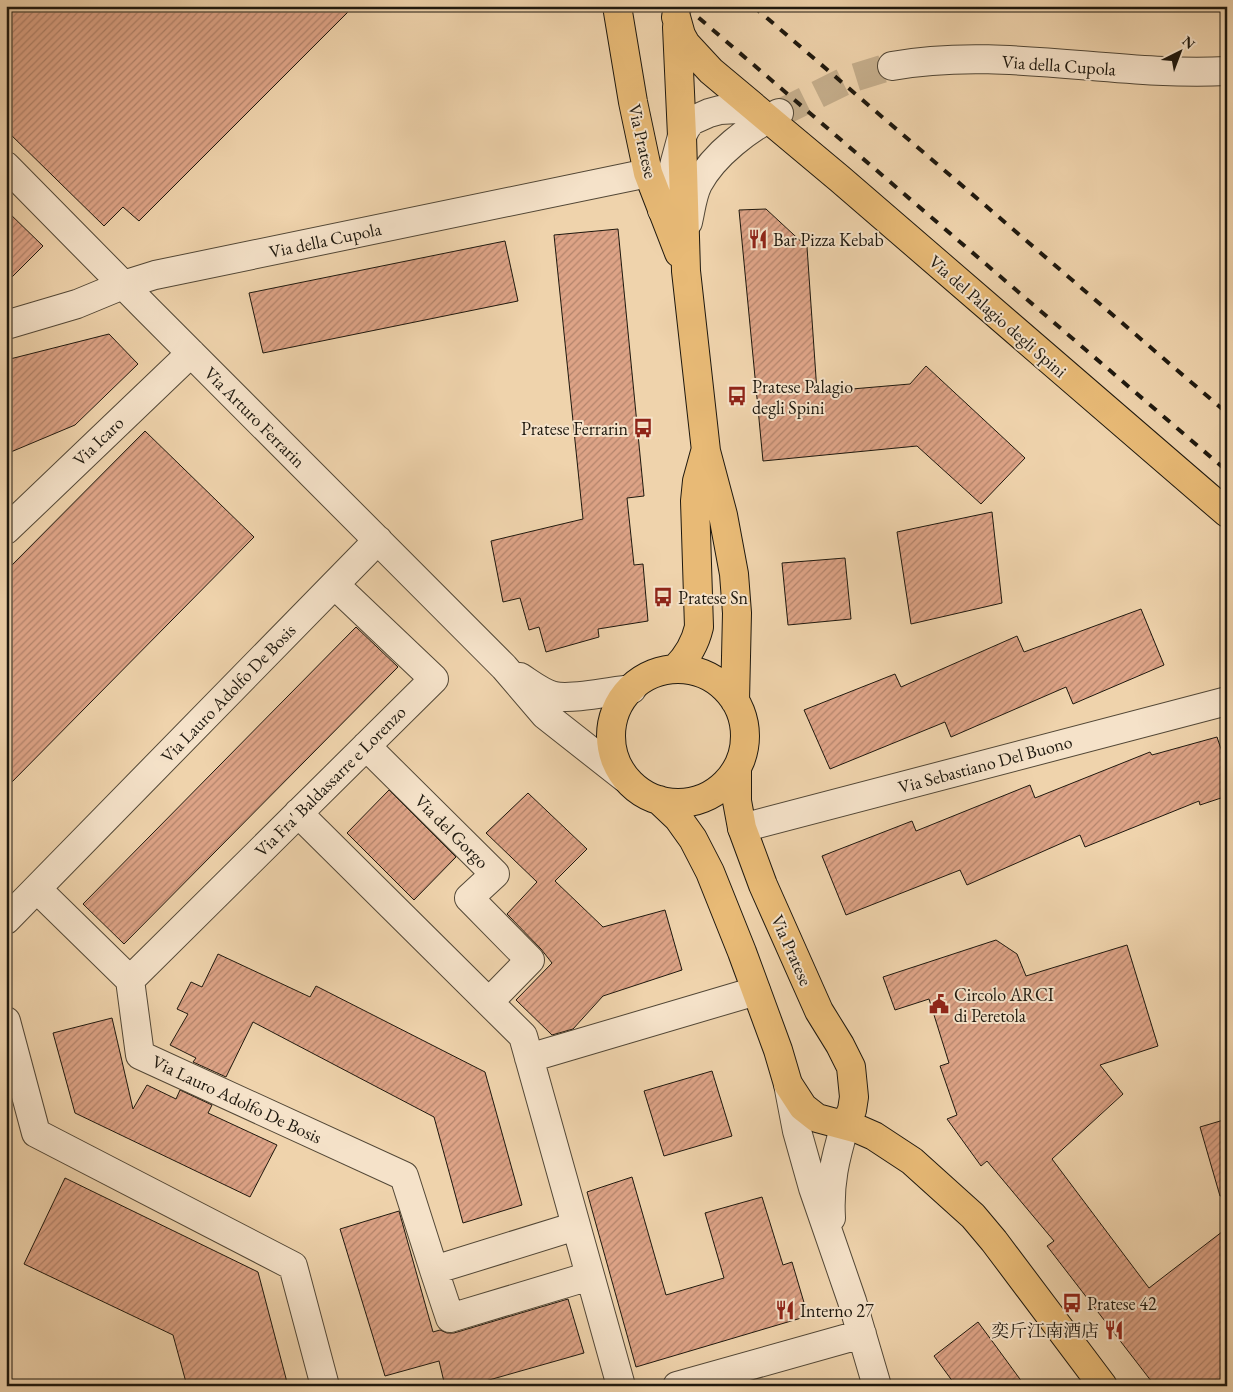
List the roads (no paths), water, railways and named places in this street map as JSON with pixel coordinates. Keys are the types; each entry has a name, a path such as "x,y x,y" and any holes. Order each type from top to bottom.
{"main road":[{"name":"Via Pratese","path":"617,6 633,102 648,173 686,271"},
{"name":"Via Pratese","path":"676,15 686,271 706,451 723,515 734,574 737,613 735,701"},
{"name":"Via del Palagio degli Spini","path":"676,15 681,35 686,44 723,82 774,115 1227,513"},
{"name":"Via Pratese","path":"676,668 691,650 696,640 698,627 694,501 697,481 706,451"},
{"path":"676,668 691,670 709,676 727,690 735,701 746,732 744,747 736,768 720,787 700,798 676,804 646,795 625,778 614,754 612,737 619,708 632,689 644,679 654,674 676,668"},
{"name":"Via Pratese","path":"736,768 737,801 742,828 763,885 819,1011 851,1067 854,1097 852,1110 845,1125"},
{"path":"659,800 678,818 693,839 705,864 742,952 778,1050 788,1084 804,1107 811,1114 826,1121 858,1129 874,1136 912,1162 973,1216 1103,1386"}],"street":[{"name":"Via della Cupola","path":"892,66 936,60 981,60 1127,69 1227,71"},
{"name":"Via del Palagio degli Spini","path":"662,210 682,136 691,121 709,112 720,110 738,109 774,115"},
{"path":"685,231 698,184 720,155 740,138 774,115"},
{"name":"Via Arturo Ferrarin","path":"6,166 504,667 545,715 625,778"},
{"name":"Via della Cupola","path":"6,325 77,304 123,285 155,275 648,173"},
{"name":"Via Icaro","path":"6,530 191,353"},
{"name":"Via Lauro Adolfo De Bosis","path":"6,920 378,540"},
{"name":"Via Fra' Baldassarre e Lorenzo","path":"130,980 434,679 335,585"},
{"name":"Via Arturo Ferrarin","path":"504,667 544,692 554,696 567,697 632,689"},
{"name":"Via Sebastiano Del Buono","path":"742,828 1227,701"},
{"name":"Via del Gorgo","path":"366,746 494,874 469,898 530,960 489,1002"},
{"path":"298,813 523,1036 621,1386"},
{"path":"37,889 130,980"},
{"name":"Via Lauro Adolfo De Bosis","path":"130,980 140,1054 404,1176 434,1270"},
{"path":"529,1058 756,991"},
{"path":"6,1022 36,1132 293,1266 326,1386"},
{"path":"788,1084 797,1131 813,1188 832,1239 862,1334 868,1381"},
{"path":"832,1239 831,1182 845,1125"},
{"path":"576,1226 434,1270 450,1318 590,1276"},
{"path":"677,1386 862,1334"}],"tunnel":[{"path":"780,113 847,80 892,66"}],"railway":[{"path":"685,6 1227,471"},
{"path":"753,6 1227,413"}],"place":[{"name":"Bar Pizza Kebab","path":"758,239"},
{"name":"Pratese Palagio degli Spini","path":"737,396"},
{"name":"Pratese Ferrarin","path":"643,428"},
{"name":"Pratese Sn","path":"663,597"},
{"name":"Circolo ARCI di Peretola","path":"939,1004"},
{"name":"Pratese 42","path":"1072,1303"},
{"name":"Interno 27","path":"785,1310"},
{"name":"奕斤江南酒店","path":"1114,1330"}]}
